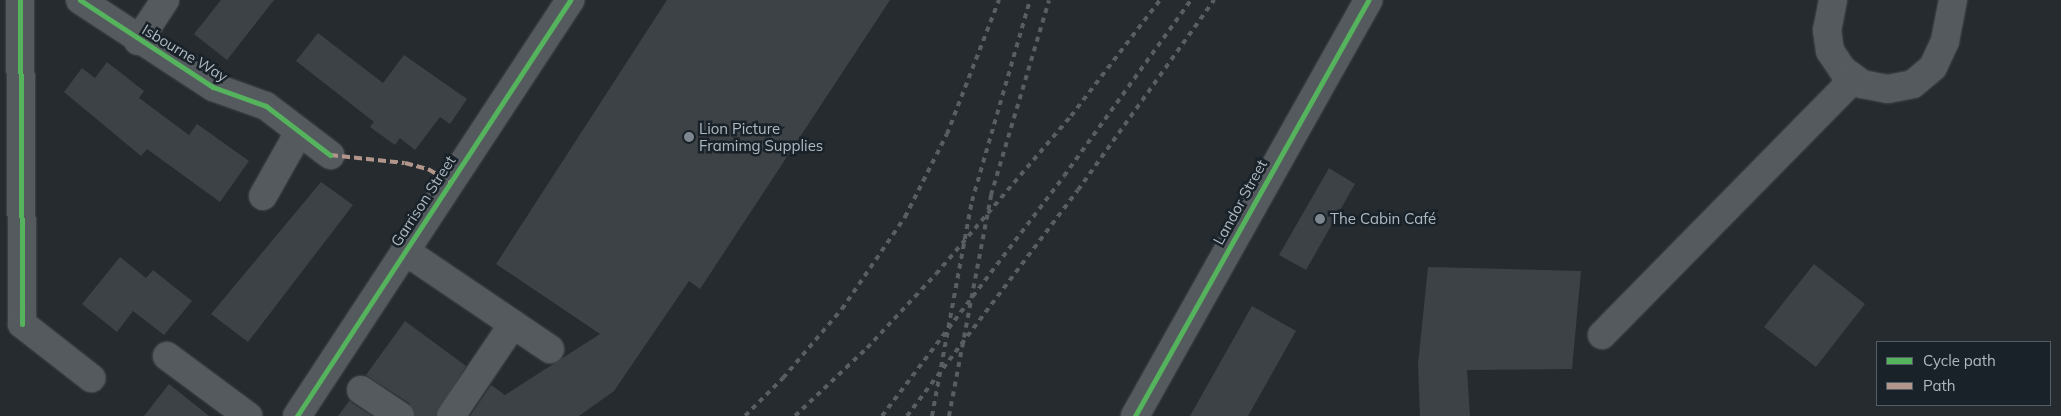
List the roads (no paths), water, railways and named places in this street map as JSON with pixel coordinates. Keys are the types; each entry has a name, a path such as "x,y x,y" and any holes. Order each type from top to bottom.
{"street":[{"path":"20,0 11,324 91,378"},
{"name":"Isbourne Way","path":"80,0 138,41 213,87 266,106 298,134 330,155"},
{"path":"138,41 166,0"},
{"name":"Garrison Street","path":"297,416 570,0"},
{"name":"Landor Street","path":"1135,416 1368,0"},
{"path":"1833,0 1827,30 1830,51 1854,78 1862,84 1888,89 1914,84 1933,67 1945,40 1953,0"},
{"path":"1602,335 1854,78"},
{"path":"263,196 298,134"},
{"path":"405,251 550,349"},
{"path":"451,416 513,324"},
{"path":"167,356 248,416"},
{"path":"361,390 400,416"}],"railway":[{"path":"745,416 783,378 842,309 905,217 947,134 999,0"},
{"path":"932,416 972,201 1030,0"},
{"path":"949,416 991,195 1049,0"},
{"path":"795,416 867,348 936,274 1071,116 1160,0"},
{"path":"882,416 1064,176 1191,0"},
{"path":"907,416 1078,190 1214,0"}],"place":[{"name":"Lion Picture Framimg Supplies","path":"689,137"},
{"name":"The Cabin Café","path":"1320,219"}]}
